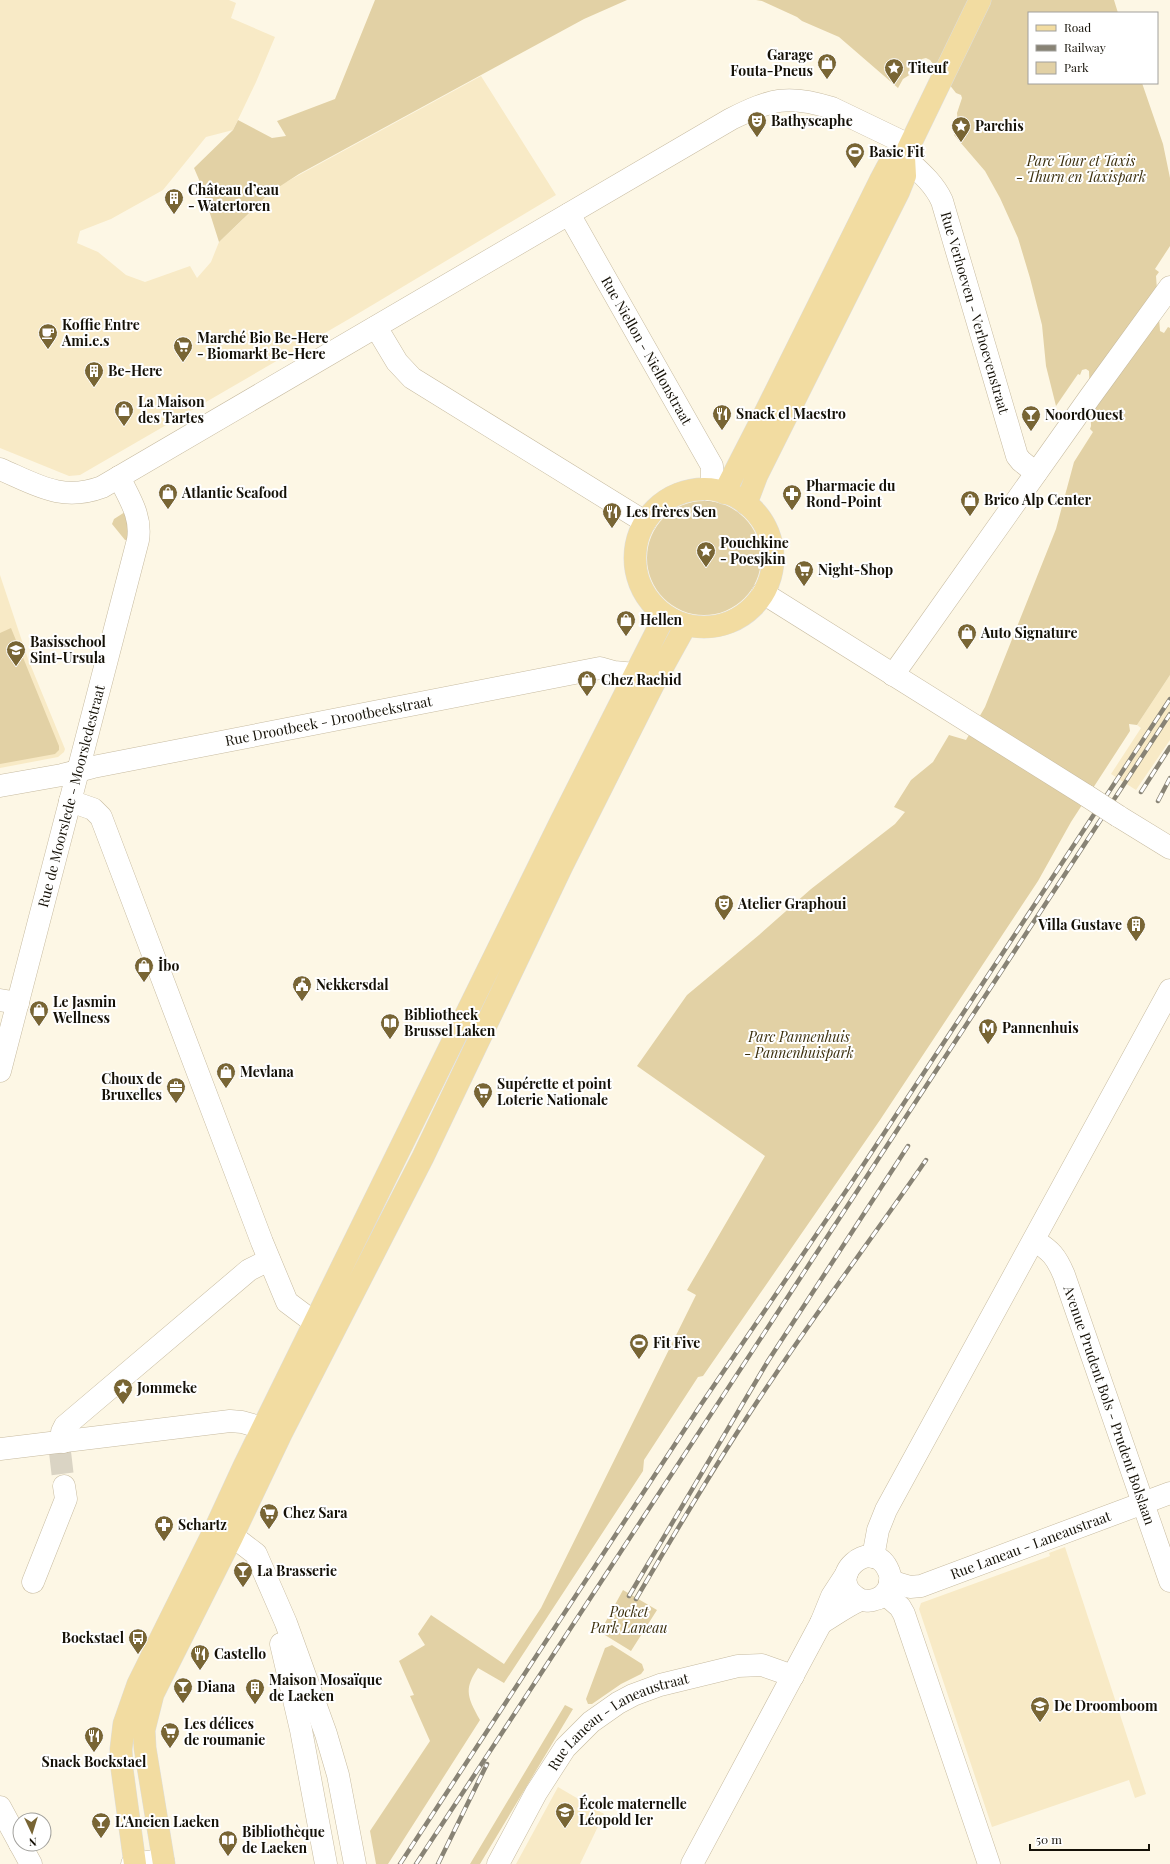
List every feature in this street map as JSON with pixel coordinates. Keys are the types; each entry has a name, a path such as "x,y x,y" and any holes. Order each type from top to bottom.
{"main road":[{"path":"717,491 764,415 888,166 906,151 980,0"},
{"path":"746,504 764,461 905,176 906,151"},
{"path":"699,490 717,491 746,504 758,516 765,527 770,540 772,568 769,581 763,593 749,610 738,618 713,626 686,625 665,615 652,604 643,592 638,578 635,564 635,549 645,522 659,506 678,495 699,490"},
{"path":"163,1862 145,1748 144,1730 153,1694 224,1533 272,1431 324,1328 557,828 665,615"},
{"path":"324,1328 423,1156 562,866 655,681 686,625"},
{"path":"135,1864 122,1769 121,1749 124,1724 138,1684 224,1533"}],"street":[{"name":"Rue Verhoeven - Verhoevenstraat","path":"0,469 51,490 67,494 86,493 102,487 731,119 756,107 781,99 807,101 832,108 906,151 935,189 942,201 1017,456 1020,462 1036,473"},
{"name":"Rue Niellon - Niellonstraat","path":"569,214 712,466 712,481 717,491"},
{"path":"893,675 1126,346 1164,295"},
{"path":"376,327 397,362 412,378 645,522"},
{"name":"Rue de Moorslede - Moorsledestraat","path":"0,1071 9,1002 70,801 139,532 136,512 119,477"},
{"path":"763,593 1170,848"},
{"name":"Rue Drootbeek - Drootbeekstraat","path":"0,786 78,771 99,765 600,668 614,672 635,674 655,681"},
{"path":"70,801 94,809 101,816 269,1260 287,1302 324,1328"},
{"path":"873,1557 878,1530 886,1510 1170,990"},
{"name":"Avenue Prudent Bols - Prudent Bolslaan","path":"1034,1240 1054,1255 1064,1275 1170,1581"},
{"path":"61,1445 62,1432 66,1426 249,1270 269,1260"},
{"path":"88,1407 95,1438"},
{"path":"0,1449 61,1445 95,1438 230,1421 242,1422 272,1431"},
{"path":"32,1582 66,1499 64,1486"},
{"name":"Rue Laneau - Laneaustraat","path":"888,1588 921,1586 1170,1493"},
{"path":"224,1533 248,1546 256,1554 286,1623 326,1734 338,1775 355,1864"},
{"path":"692,1864 821,1623 832,1596 850,1566 856,1560 864,1557 873,1557 880,1560 890,1573 888,1588 904,1614 989,1864"},
{"path":"847,1573 846,1579 848,1589 861,1600"},
{"path":"264,1575 301,1730 326,1864"},
{"path":"821,1623 861,1600 874,1600 888,1588"},
{"name":"Rue Laneau - Laneaustraat","path":"498,1864 536,1793 565,1748 591,1722 632,1695 660,1685 738,1666 762,1665 793,1676"},
{"path":"0,1807 12,1829"},
{"path":"24,1852 31,1864"},
{"path":"132,1864 163,1862"}],"shaded area":[{"path":"0,0 229,0 236,3 231,18 275,37 256,82 233,130 206,137 163,190 111,219 80,231 77,243 98,252 126,275 145,282 190,266 197,278 211,262 219,242 277,187 481,76 556,195 349,319 80,475 69,476 0,448"},
{"name":"Basisschool Sint-Ursula","path":"0,575 28,659 65,749 64,752 58,757 0,768"},
{"path":"1170,675 1170,740 1136,790 1111,774 1141,728 1137,725"},
{"name":"De Droomboom","path":"1065,1547 1146,1794 1135,1798 1129,1780 992,1827 919,1609 921,1603 1050,1556 1049,1553"},
{"name":"École maternelle Léopold Ier","path":"558,1787 604,1814 580,1864 516,1864"}],"green space":[{"path":"375,0 627,0 584,19 299,174 271,192 219,242 200,182 194,168 233,130 238,120 272,138 286,136 277,121 335,99"},
{"path":"756,0 1114,0 1118,12 1028,12 1028,84 1142,84 1163,144 1170,178 1170,246 1155,269 1159,272 1156,276 1160,331 1164,333 1168,327 1170,328 1170,675 1137,725 1129,724 1130,731 1071,822 1038,881 880,1120 703,1376 698,1377 644,1460 643,1471 504,1683 478,1668 470,1682 469,1694 470,1700 480,1720 388,1864 376,1864 370,1831 430,1741 410,1696 414,1695 399,1661 425,1645 418,1634 431,1615 504,1664 541,1608 696,1295 687,1290 765,1156 637,1066 687,995 811,889 895,824 905,812 894,807 911,780 933,762 949,735 966,740 985,707 1056,529 1074,462 1093,432 1090,429 1089,371 1086,369 1082,370 1080,375 1078,374 1056,406 1046,366 1042,325 1018,238 1000,198 985,171 954,135 958,126 957,113 962,98 961,95 956,93 930,60 926,58 922,59 911,74 903,79 898,88 839,37 762,1"},
{"path":"704,501 726,505 745,517 757,536 761,558 757,580 745,599 726,611 704,615 682,611 663,599 651,580 647,558 651,536 663,517 682,505"},
{"path":"125,512 131,541 125,540 112,524 114,519"},
{"name":"Basisschool Sint-Ursula","path":"11,628 59,746 59,750 55,754 0,764 0,633"},
{"name":"Pocket Park Laneau","path":"623,1590 657,1610 631,1651 600,1632"},
{"path":"612,1645 642,1664 644,1670 641,1674 621,1684 592,1704 588,1704 586,1699 605,1648"},
{"path":"565,1705 573,1709 480,1864 470,1864"}],"tunnel":[{"path":"60,1452 64,1486"}],"railway":[{"path":"400,1864 700,1406 850,1185 1170,699"},
{"path":"416,1864 1170,714"},
{"path":"1141,792 1170,747"},
{"path":"1158,801 1170,778"},
{"path":"629,1596 768,1361 908,1146"},
{"path":"636,1599 737,1432 792,1350 926,1160"},
{"path":"438,1864 487,1764"}],"place":[{"name":"Garage Fouta-Pneus","path":"827,80"},
{"name":"Titeuf","path":"894,85"},
{"name":"Bathyscaphe","path":"757,138"},
{"name":"Parchis","path":"961,143"},
{"name":"Basic Fit","path":"855,169"},
{"name":"Château d’eau - Watertoren","path":"174,215"},
{"name":"Koffie Entre Ami.e.s","path":"48,350"},
{"name":"Marché Bio Be-Here - Biomarkt Be-Here","path":"183,363"},
{"name":"Be-Here","path":"94,388"},
{"name":"La Maison des Tartes","path":"124,427"},
{"name":"Snack el Maestro","path":"722,431"},
{"name":"NoordOuest","path":"1031,432"},
{"name":"Atlantic Seafood","path":"168,510"},
{"name":"Pharmacie du Rond-Point","path":"792,511"},
{"name":"Brico Alp Center","path":"970,517"},
{"name":"Les frères Sen","path":"612,529"},
{"name":"Pouchkine - Poesjkin","path":"706,568"},
{"name":"Night-Shop","path":"804,587"},
{"name":"Hellen","path":"626,637"},
{"name":"Auto Signature","path":"967,650"},
{"name":"Basisschool Sint-Ursula","path":"16,667"},
{"name":"Chez Rachid","path":"587,697"},
{"name":"Atelier Graphoui","path":"724,921"},
{"name":"Villa Gustave","path":"1136,942"},
{"name":"İbo","path":"144,983"},
{"name":"Nekkersdal","path":"302,1002"},
{"name":"Le Jasmin Wellness","path":"39,1027"},
{"name":"Bibliotheek Brussel Laken","path":"390,1040"},
{"name":"Pannenhuis","path":"988,1045"},
{"name":"Mevlana","path":"226,1089"},
{"name":"Choux de Bruxelles","path":"176,1104"},
{"name":"Supérette et point Loterie Nationale","path":"483,1109"},
{"name":"Fit Five","path":"639,1360"},
{"name":"Jommeke","path":"123,1405"},
{"name":"Chez Sara","path":"269,1530"},
{"name":"Schartz","path":"164,1542"},
{"name":"La Brasserie","path":"243,1588"},
{"name":"Bockstael","path":"138,1655"},
{"name":"Castello","path":"200,1671"},
{"name":"Diana","path":"183,1704"},
{"name":"Maison Mosaïque de Laeken","path":"255,1705"},
{"name":"De Droomboom","path":"1040,1723"},
{"name":"Les délices de roumanie","path":"170,1749"},
{"name":"Snack Bockstael","path":"94,1753"},
{"name":"École maternelle Léopold Ier","path":"565,1829"},
{"name":"L'Ancien Laeken","path":"101,1839"},
{"name":"Bibliothèque de Laeken","path":"228,1857"}],"park label":[{"name":"Parc Tour et Taxis - Thurn en Taxispark","path":"1081,170"},
{"name":"Parc Pannenhuis - Pannenhuispark","path":"799,1046"}]}
